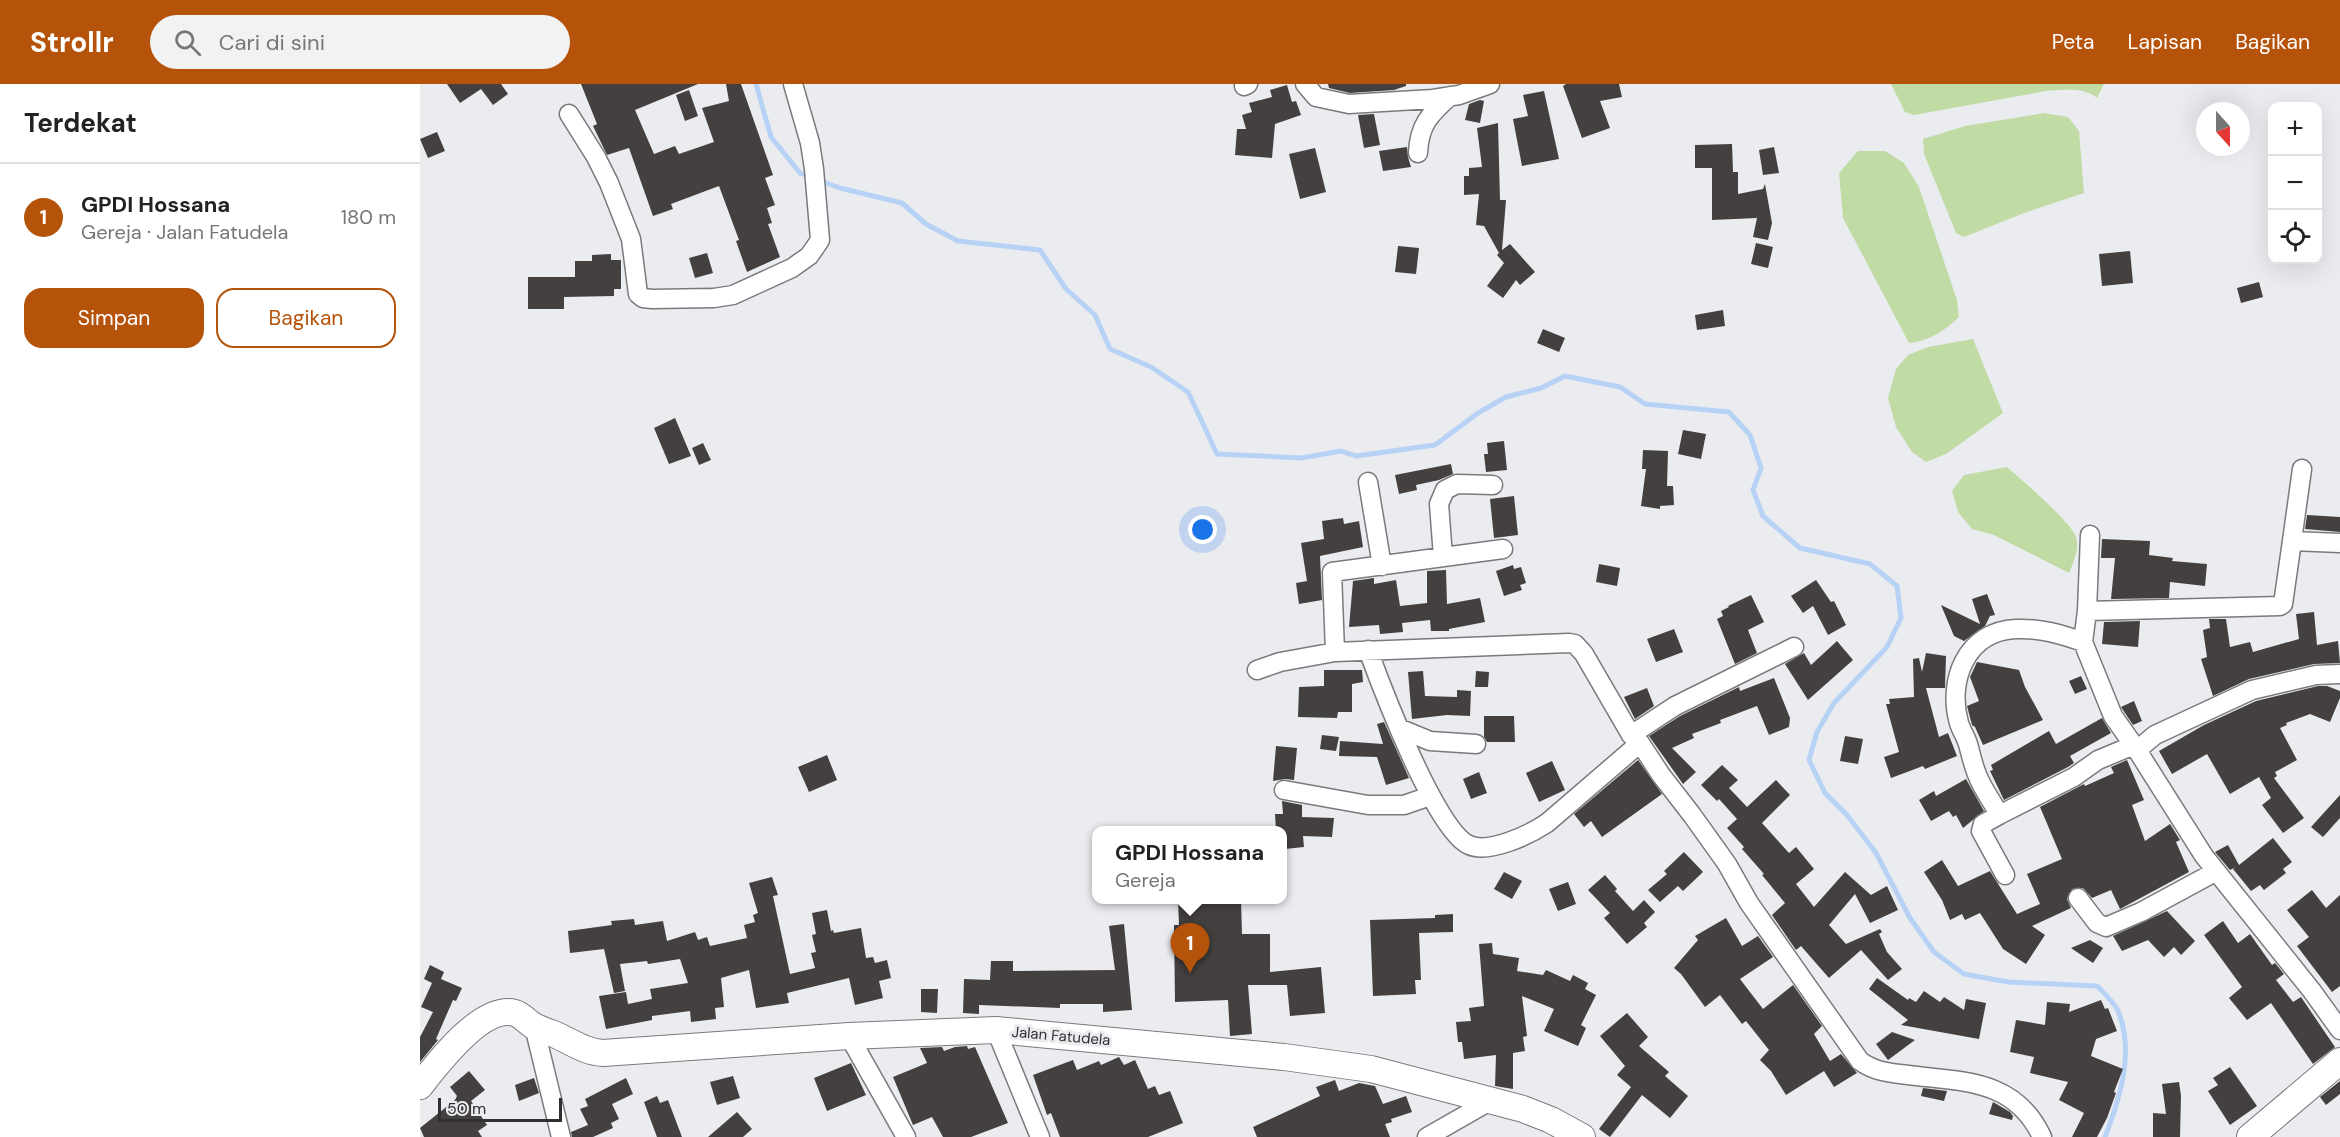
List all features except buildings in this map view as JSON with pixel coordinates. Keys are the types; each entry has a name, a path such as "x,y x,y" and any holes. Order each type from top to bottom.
{"street":[{"path":"569,114 609,183 631,239 638,294 644,298 714,298 733,295 792,268 808,256 820,240 810,143 793,84"},
{"path":"1305,84 1316,97 1349,104 1409,102 1450,96 1490,84"},
{"path":"1418,153 1418,138 1424,124 1450,96"},
{"path":"2087,611 2280,606 2283,604 2302,469"},
{"path":"1368,482 1382,566"},
{"path":"1443,557 1439,504 1445,490 1457,484 1493,485"},
{"path":"2090,535 2087,611 2083,642 2113,716 2136,747 2215,872 2312,991 2340,1030"},
{"path":"2292,541 2340,543"},
{"path":"1335,652 1332,572 1503,549"},
{"path":"1999,815 1981,785 1959,723 1955,692 1963,660 1983,640 1996,633 2013,629 2051,631 2083,642"},
{"path":"1257,670 1280,662 1335,652 1575,644 1584,654 1660,775 1726,864 1749,903 1860,1061 1881,1072 1955,1081 1997,1090 2014,1099 2025,1110 2036,1124 2042,1137"},
{"path":"1368,650 1384,694 1430,796 1461,841 1478,848 1518,839 1547,823 1636,739 1675,706 1794,647"},
{"path":"2005,875 1981,831 1983,824 1987,821 2074,777 2098,760 2136,747 2155,735 2252,690 2316,675 2340,674"},
{"path":"1401,729 1430,741 1476,744"},
{"path":"1284,790 1368,805 1404,805 1430,796"},
{"path":"2078,898 2097,923 2106,927 2141,912 2215,872"},
{"name":"Jalan Fatudela","path":"420,1086 441,1059 472,1027 492,1016 516,1013 534,1026 588,1051 603,1053 849,1036 996,1030 1284,1057 1371,1069 1523,1109 1551,1120 1582,1137"},
{"path":"534,1026 561,1137"},
{"path":"996,1030 1040,1137"},
{"path":"849,1036 906,1137"},
{"path":"2253,1136 2340,1061"},
{"path":"1427,1137 1490,1101"}],"green space":[{"path":"1891,84 2104,84 2097,98 2080,91 2046,91 1914,115 1905,112"},
{"path":"2044,113 2068,117 2079,131 2084,193 2024,213 1964,237 1956,233 1924,154 1923,139 1965,126"},
{"path":"1858,151 1885,151 1904,163 1919,187 1957,300 1959,317 1930,338 1909,343 1843,218 1839,173"},
{"path":"1973,339 2003,413 1946,454 1926,462 1912,452 1896,427 1888,398 1896,369 1908,355 1928,347"},
{"path":"2007,467 2045,501 2072,530 2077,546 2076,556 2069,573 1994,535 1972,529 1958,512 1952,491 1964,475"}],"waterway":[{"path":"756,84 771,137 800,173 840,188 902,203 926,224 958,241 1040,250 1066,289 1095,315 1110,349 1151,367 1188,392 1217,454 1301,458 1341,451 1356,456 1435,445 1478,413 1506,397 1541,388 1565,376 1620,387 1645,404 1729,412 1750,435 1761,468 1753,490 1763,516 1800,548 1870,564 1897,586 1901,618 1887,647 1834,703 1817,732 1809,760 1825,793 1847,815 1876,853 1910,918 1934,952 1964,974 2008,982 2097,986 2111,1001 2118,1011 2123,1027 2125,1059 2124,1075 2116,1107 2105,1137"}],"place":[{"name":"GPDI Hossana","path":"1190,973"}]}
